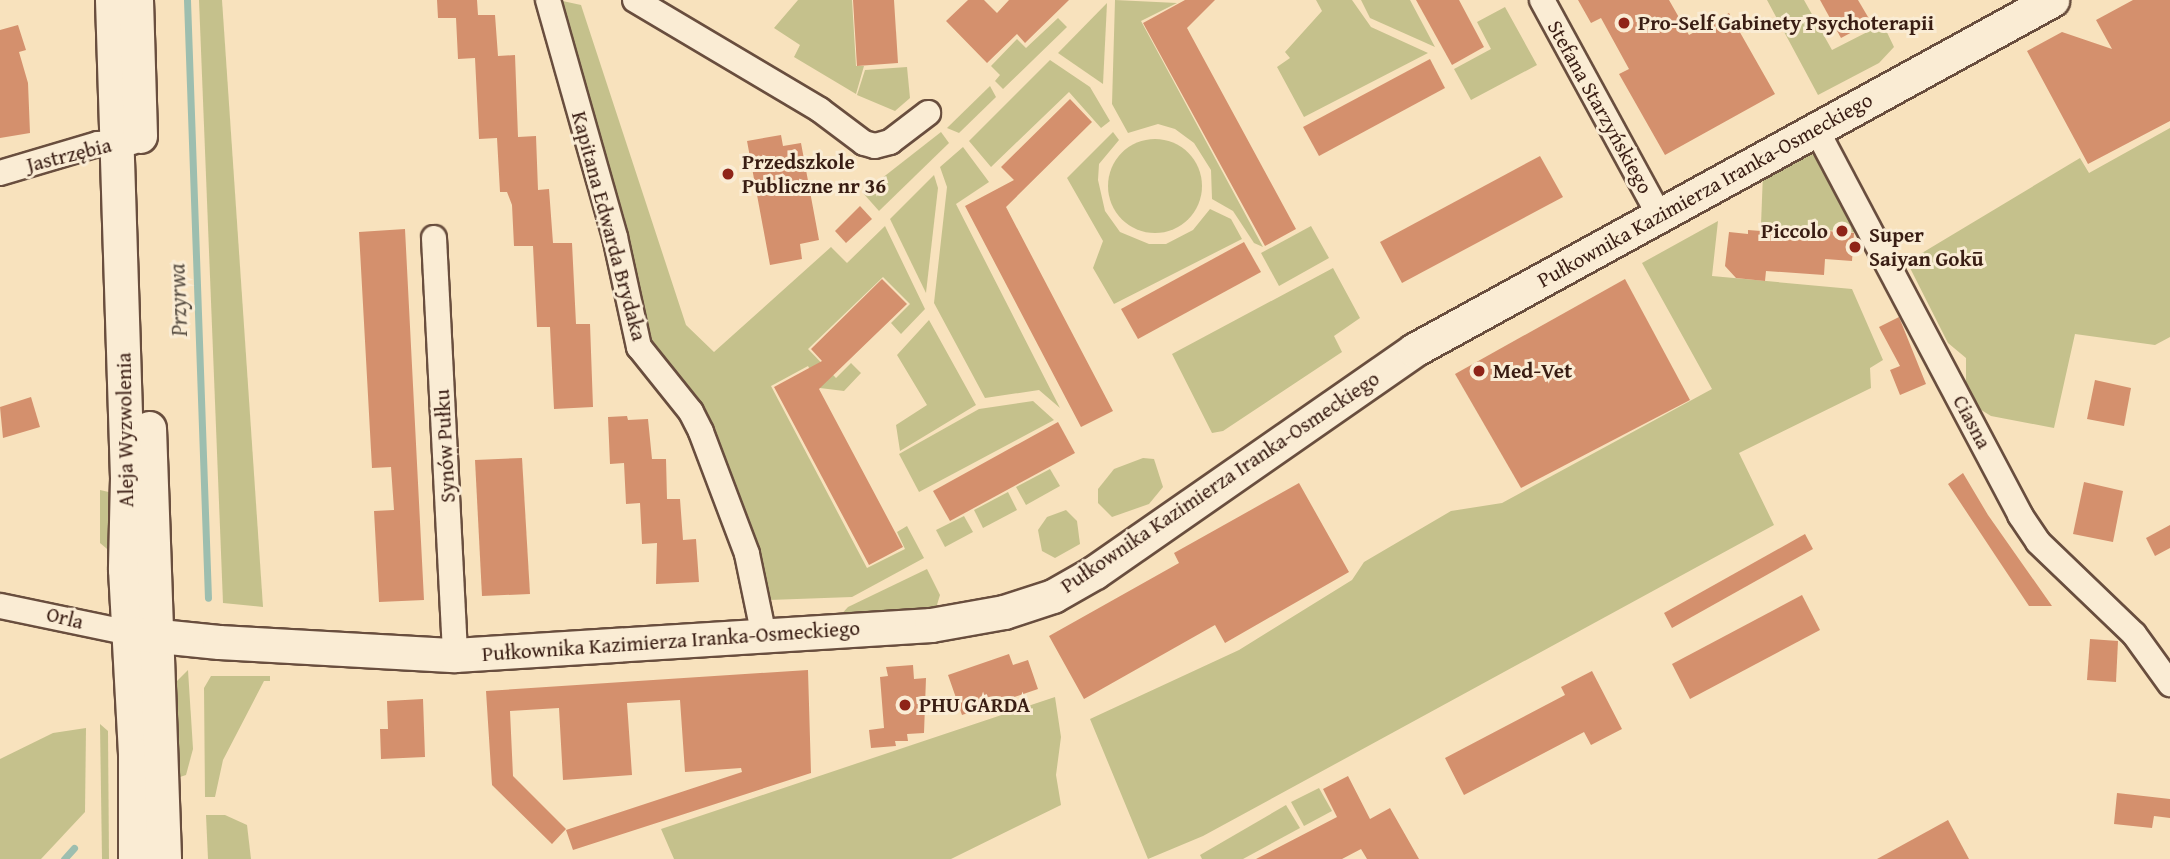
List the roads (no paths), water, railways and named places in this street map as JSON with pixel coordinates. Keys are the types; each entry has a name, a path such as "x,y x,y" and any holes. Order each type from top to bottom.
{"street":[{"name":"Aleja Wyzwolenia","path":"112,0 128,142 142,635 135,859"},
{"name":"Aleja Wyzwolenia","path":"128,142 136,0"},
{"name":"Kapitana Edwarda Brydaka","path":"548,0 615,237 639,347 691,412 701,432 747,554 764,636"},
{"path":"635,0 820,110 864,143 875,146 890,142 928,113"},
{"name":"Stefana Starzyńskiego","path":"1542,0 1659,215"},
{"name":"Pułkownika Kazimierza Iranka-Osmeckiego","path":"142,635 455,654 931,625 1004,612 1053,596 1095,572 1414,350 2052,0"},
{"name":"Ciasna","path":"1816,129 2020,515 2038,542 2134,634 2170,684"},
{"name":"Jastrzębia","path":"0,173 128,142"},
{"name":"Synów Pułku","path":"434,238 455,654"},
{"name":"Orla","path":"0,606 142,635"},
{"name":"Aleja Wyzwolenia","path":"142,635 164,859"}],"waterway":[{"name":"Przyrwa","path":"187,0 208,598"},
{"name":"Przyrwa","path":"64,859 74,848"}],"place":[{"name":"Pro-Self Gabinety Psychoterapii","path":"1624,23"},
{"name":"Przedszkole Publiczne nr 36","path":"728,174"},
{"name":"Piccolo","path":"1842,231"},
{"name":"Super Saiyan Gokū","path":"1855,247"},
{"name":"Med-Vet","path":"1479,371"},
{"name":"PHU GARDA","path":"905,705"}]}
